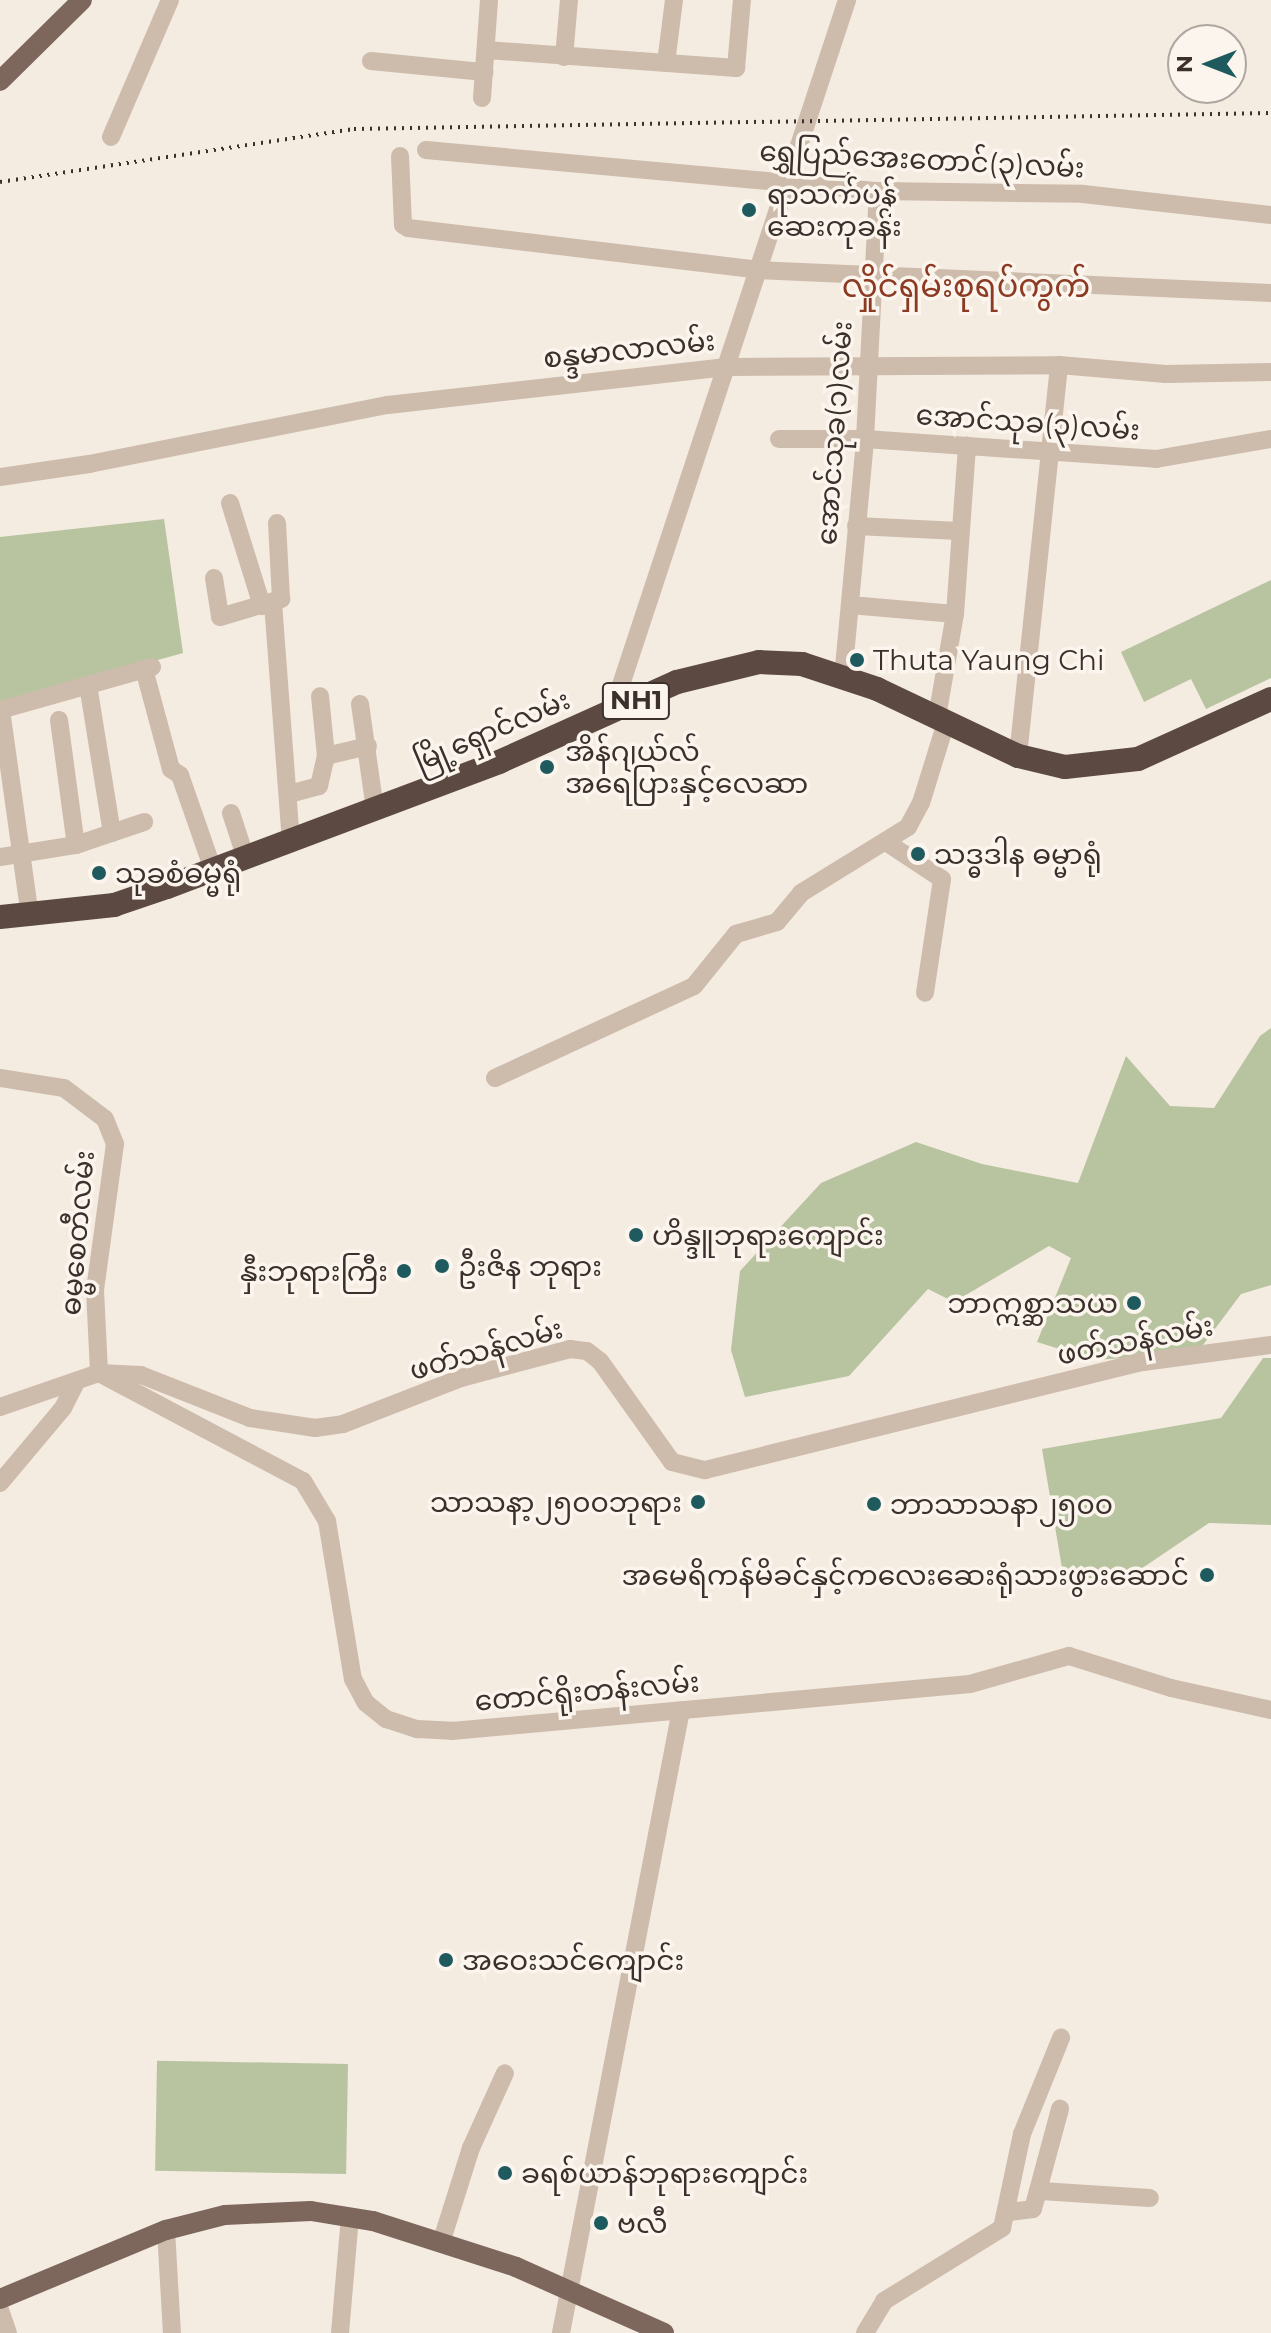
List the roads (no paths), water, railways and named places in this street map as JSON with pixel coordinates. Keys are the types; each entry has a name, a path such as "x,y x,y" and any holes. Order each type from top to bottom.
{"highway":[{"name":"မြို့ရှောင်လမ်း","path":"0,917 30,917 114,905 291,843 711,671 759,662 802,664 843,678 1018,756 1082,768 1138,759 1271,699"}],"main road":[{"path":"0,81 82,0"},
{"path":"0,2299 166,2230 225,2215 265,2211 350,2217 441,2243 569,2289 664,2333"}],"street":[{"path":"111,137 170,0"},
{"path":"482,98 489,0"},
{"path":"564,57 569,0"},
{"path":"666,63 674,0"},
{"path":"486,50 736,68 742,0"},
{"path":"612,712 729,367 847,0"},
{"path":"371,61 484,72"},
{"name":"ရွှေပြည်အေးတောင်(၃)လမ်း","path":"426,150 878,191 1083,194 1271,215"},
{"path":"400,156 403,225 408,228 759,270 1271,293"},
{"name":"အောင်သုခ(၁)လမ်း","path":"843,678 865,439 878,191"},
{"name":"စန္ဒမာလာလမ်း","path":"0,477 89,464 388,405 729,367 868,363 1059,365 1166,374 1271,372"},
{"path":"1018,756 1059,365"},
{"name":"အောင်သုခ(၃)လမ်း","path":"779,439 865,439 1156,459 1271,439"},
{"path":"495,1078 694,986 736,934 777,922 801,893 908,827 921,803 941,720 955,614 967,445"},
{"path":"230,503 267,604 289,794 291,843"},
{"path":"214,578 220,617 267,604 282,594 277,523"},
{"path":"856,526 959,531"},
{"path":"850,605 955,614"},
{"path":"30,917 0,710 148,668 171,769 180,775 213,870"},
{"path":"88,685 112,833"},
{"path":"289,794 319,786 326,756 320,696"},
{"path":"360,704 375,810"},
{"path":"59,720 76,845"},
{"path":"326,756 368,746"},
{"path":"231,813 246,859"},
{"path":"0,857 76,845 144,822"},
{"path":"886,842 942,879 925,993"},
{"name":"ဓမ္မစေတီလမ်း","path":"0,1078 64,1088 86,1100 105,1119 115,1144 95,1290 99,1373"},
{"name":"ဖတ်သန်လမ်း","path":"0,1407 99,1373 141,1375 250,1418 315,1428 343,1424 461,1378 570,1349 587,1351 600,1361 672,1462 705,1470 1143,1362 1271,1345"},
{"name":"တောင်ရိုးတန်းလမ်း","path":"99,1373 303,1481 327,1521 353,1679 366,1703 386,1719 417,1729 452,1731 970,1684 1069,1656 1171,1688 1271,1710"},
{"path":"0,1483 63,1408 77,1381"},
{"path":"561,2333 681,1710"},
{"path":"1005,2220 1022,2134 1061,2038"},
{"path":"441,2243 471,2148 505,2073"},
{"path":"865,2333 884,2301 1005,2220 1033,2209 1041,2191 1060,2109"},
{"path":"1041,2191 1150,2198"},
{"path":"340,2333 350,2217"},
{"path":"166,2230 172,2333"},
{"path":"0,2310 8,2333"}],"railway":[{"path":"0,182 354,129 1271,113"}],"place":[{"name":"ရာသက်ပန် ဆေးကုခန်း","path":"749,210"},
{"name":"Thuta Yaung Chi","path":"857,660"},
{"name":"အိန်ဂျယ်လ် အရေပြားနှင့်လေဆာ","path":"547,767"},
{"name":"သဒ္ဓဒါန ဓမ္မာရုံ","path":"918,854"},
{"name":"သုခစံဓမ္မရုံ","path":"99,873"},
{"name":"ဟိန္ဒူဘုရားကျောင်း","path":"636,1235"},
{"name":"ဦးဇိန ဘုရား","path":"442,1266"},
{"name":"နှီးဘုရားကြီး","path":"404,1271"},
{"name":"ဘာဣစ္ဆာသယ","path":"1134,1303"},
{"name":"သာသနာ့၂၅၀၀ဘုရား","path":"698,1502"},
{"name":"ဘာသာသနာ၂၅၀၀","path":"874,1504"},
{"name":"အမေရိကန်မိခင်နှင့်ကလေးဆေးရုံသားဖွားဆောင်","path":"1207,1575"},
{"name":"အဝေးသင်ကျောင်း","path":"446,1960"},
{"name":"ခရစ်ယာန်ဘုရားကျောင်း","path":"505,2173"},
{"name":"ဗလီ","path":"601,2223"}],"district":[{"name":"လှိုင်ရှမ်းစုရပ်ကွက်","path":"966,286"}]}
